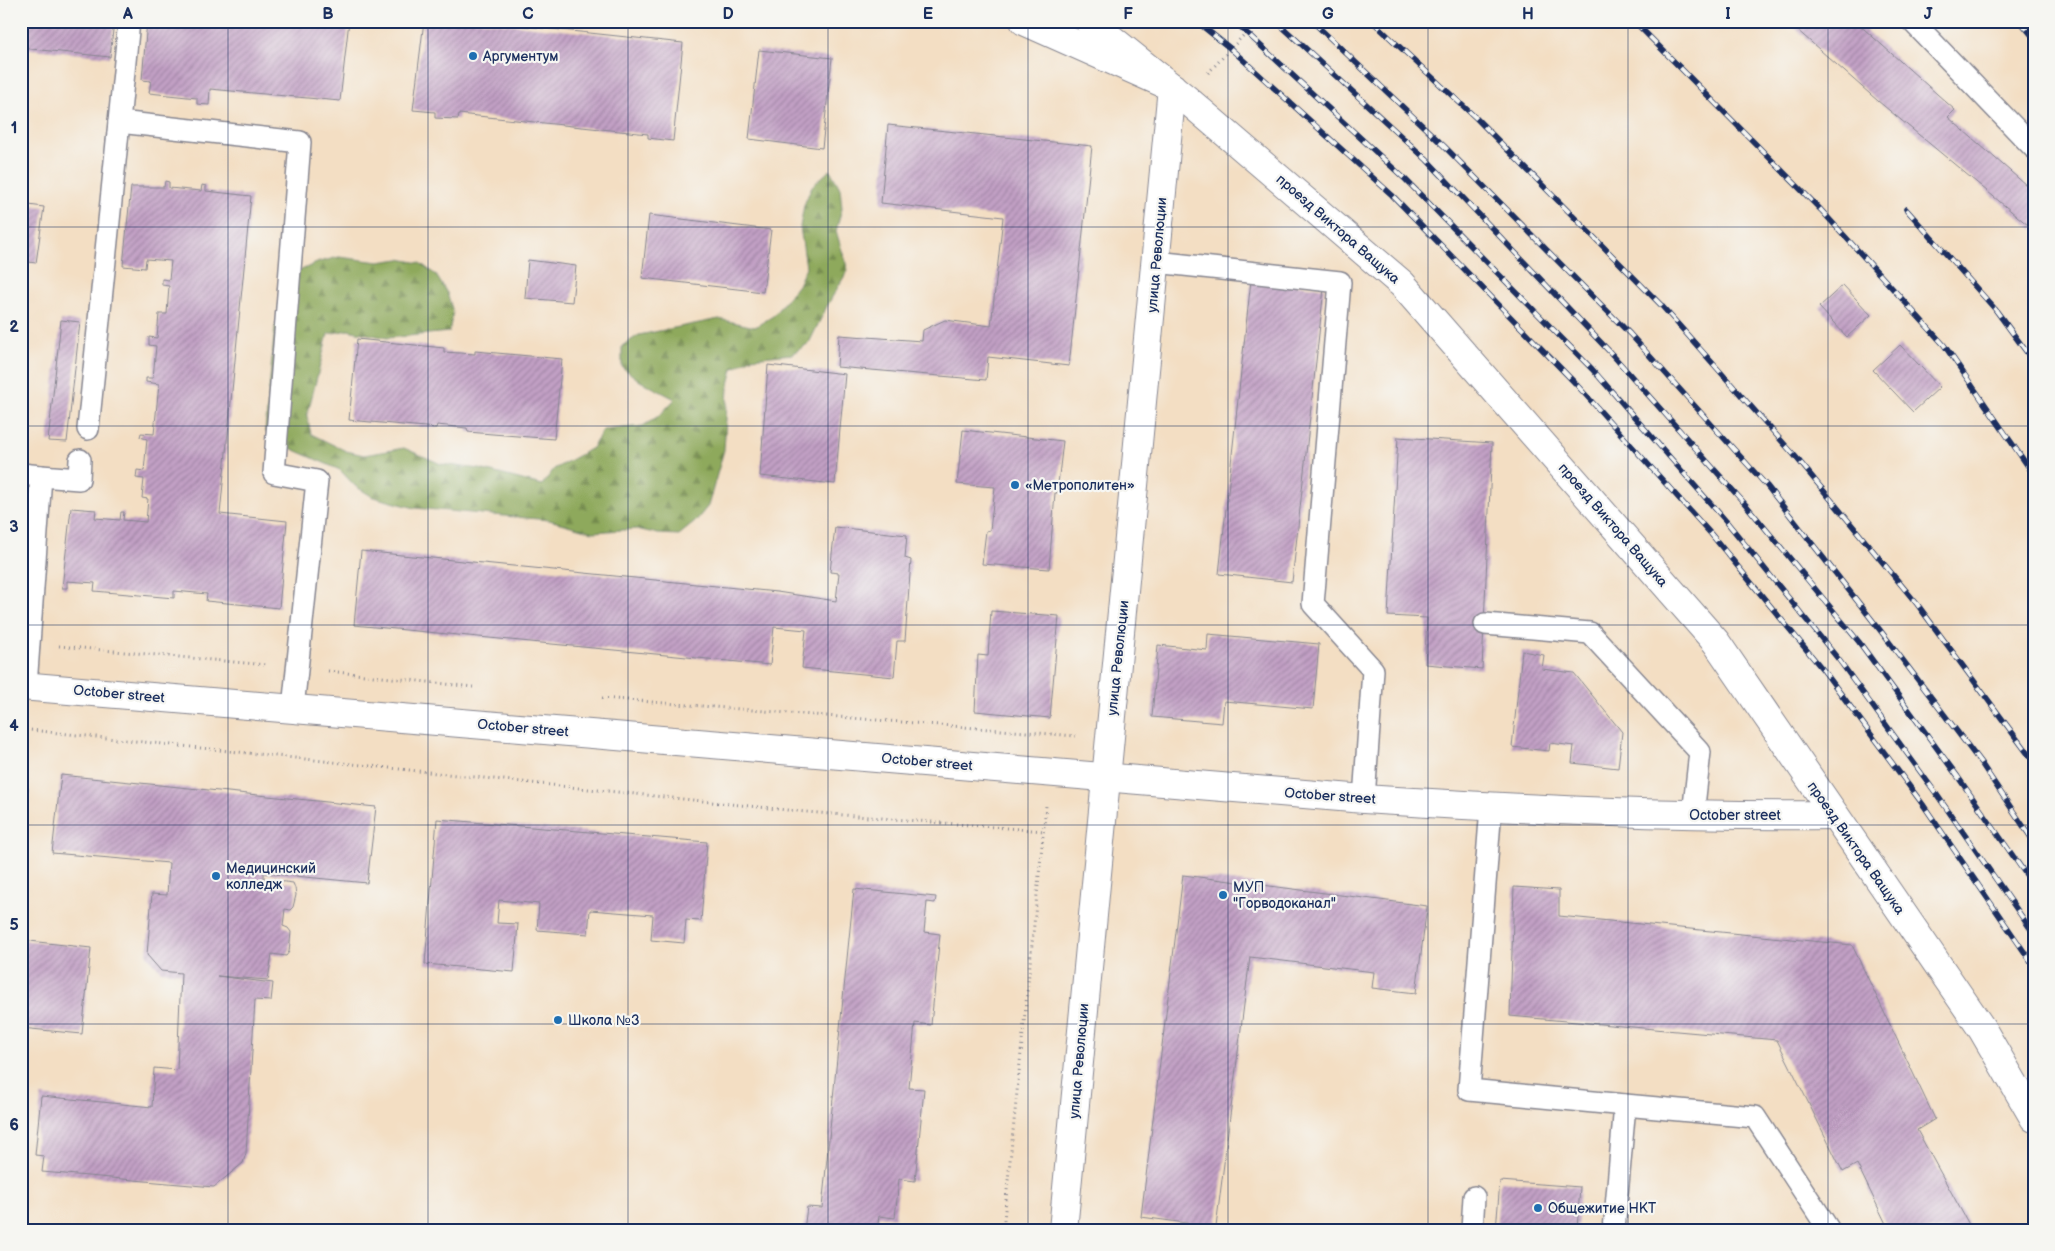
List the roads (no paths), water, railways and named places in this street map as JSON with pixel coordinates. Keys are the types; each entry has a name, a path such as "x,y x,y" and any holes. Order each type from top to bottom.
{"street":[{"path":"1024,21 1179,92"},
{"name":"проезд Виктора Ващука","path":"1089,21 1179,92 1402,284 1716,642 1833,815 1982,1029 2034,1118"},
{"name":"улица Революции","path":"1063,1230 1156,262 1179,92"},
{"name":"October street","path":"24,686 1364,799 1492,807 1693,815 1833,815"}],"lane":[{"path":"88,429 129,21"},
{"path":"1912,21 2034,148"},
{"path":"119,122 300,142 274,473 317,481 293,708"},
{"path":"1156,262 1340,282 1313,604 1373,670 1364,799"},
{"path":"24,686 29,643 31,475 79,480 80,460"},
{"path":"1485,624 1590,634 1700,752 1693,815"},
{"path":"1492,807 1469,1090 1755,1117 1829,1230"},
{"path":"1614,1230 1625,1105"},
{"path":"1472,1230 1474,1197"}],"railway":[{"path":"1196,21 1231,49 1392,195 1575,383 1711,534 1824,671 1924,806 2034,966"},
{"path":"1234,21 1405,179 1592,369 1726,521 1839,660 1935,792 2034,934"},
{"path":"1276,21 1427,160 1609,351 1746,505 1859,642 1958,777 2034,886"},
{"path":"1312,21 1444,146 1630,334 1767,486 1981,763 2034,842"},
{"path":"1372,21 1476,118 1661,305 1795,456 1917,604 2034,762"},
{"path":"1634,21 1821,210 1944,345 2034,475"},
{"path":"2020,21 2034,38"},
{"path":"1906,209 1995,309 2034,362"}],"place":[{"name":"Аргументум","path":"473,56"},
{"name":"«Метрополитен»","path":"1015,485"},
{"name":"Медицинский колледж","path":"216,876"},
{"name":"МУП \"Горводоканал\"","path":"1223,895"},
{"name":"Школа №3","path":"558,1020"},
{"name":"Общежитие НКТ","path":"1538,1208"}]}
